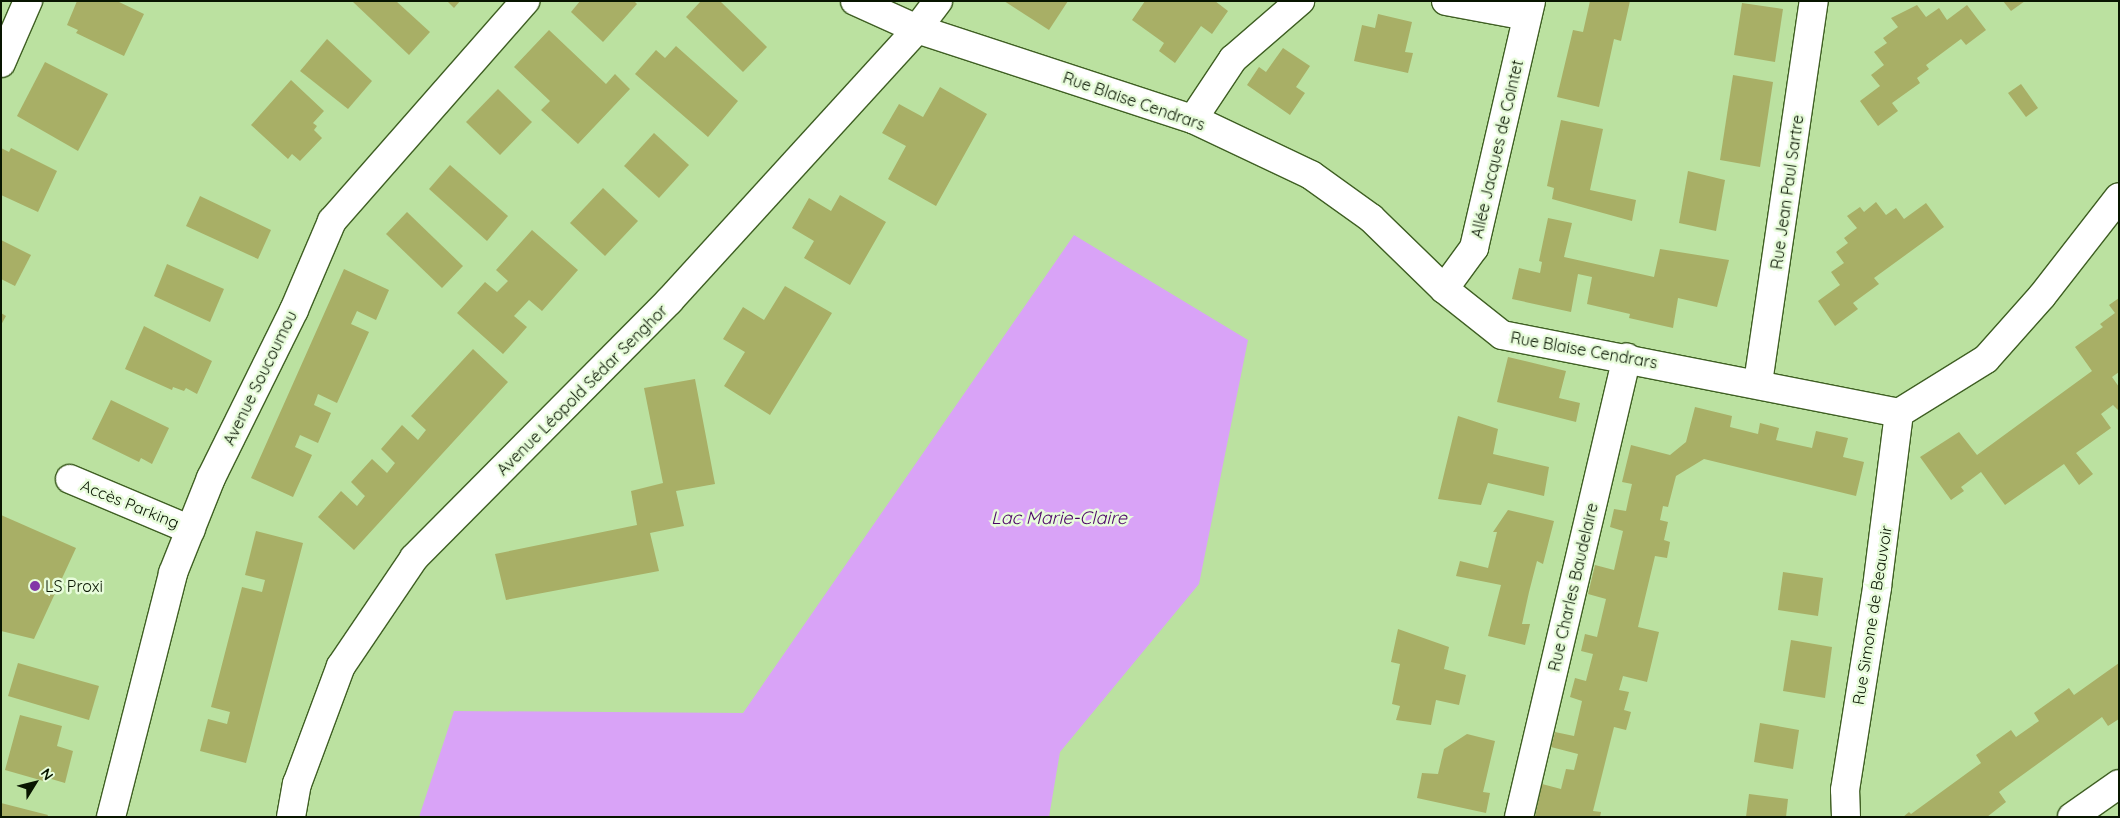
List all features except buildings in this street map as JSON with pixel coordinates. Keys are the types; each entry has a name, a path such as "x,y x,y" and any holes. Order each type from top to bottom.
{"street":[{"path":"1,63 28,1"},
{"name":"Avenue Soucoumou","path":"111,817 173,573 211,478 294,310 332,221 525,1"},
{"name":"Rue Blaise Cendrars","path":"856,1 917,29 1193,119 1311,175 1371,218 1444,289 1502,335 1758,383 1900,413"},
{"name":"Avenue Léopold Sédar Senghor","path":"291,817 297,784 341,666 414,558 669,301 917,29 938,1"},
{"path":"1193,119 1233,59 1300,1"},
{"path":"1446,1 1529,9"},
{"name":"Rue Jean Paul Sartre","path":"1758,383 1814,1"},
{"name":"Allée Jacques de Cointet","path":"1444,289 1474,248 1529,9"},
{"path":"1900,413 1986,359 2042,296 2119,196"},
{"name":"Rue Charles Baudelaire","path":"1519,817 1627,358"},
{"name":"Rue Simone de Beauvoir","path":"1846,817 1845,790 1877,587 1900,413"},
{"name":"Accès Parking","path":"70,479 191,530"},
{"path":"2072,817 2119,784"}],"water":[{"name":"Lac Marie-Claire","path":"1074,235 1248,340 1199,584 1060,752 1049,817 419,817 454,711 743,713"}],"place":[{"name":"LS Proxi","path":"35,586"}]}
